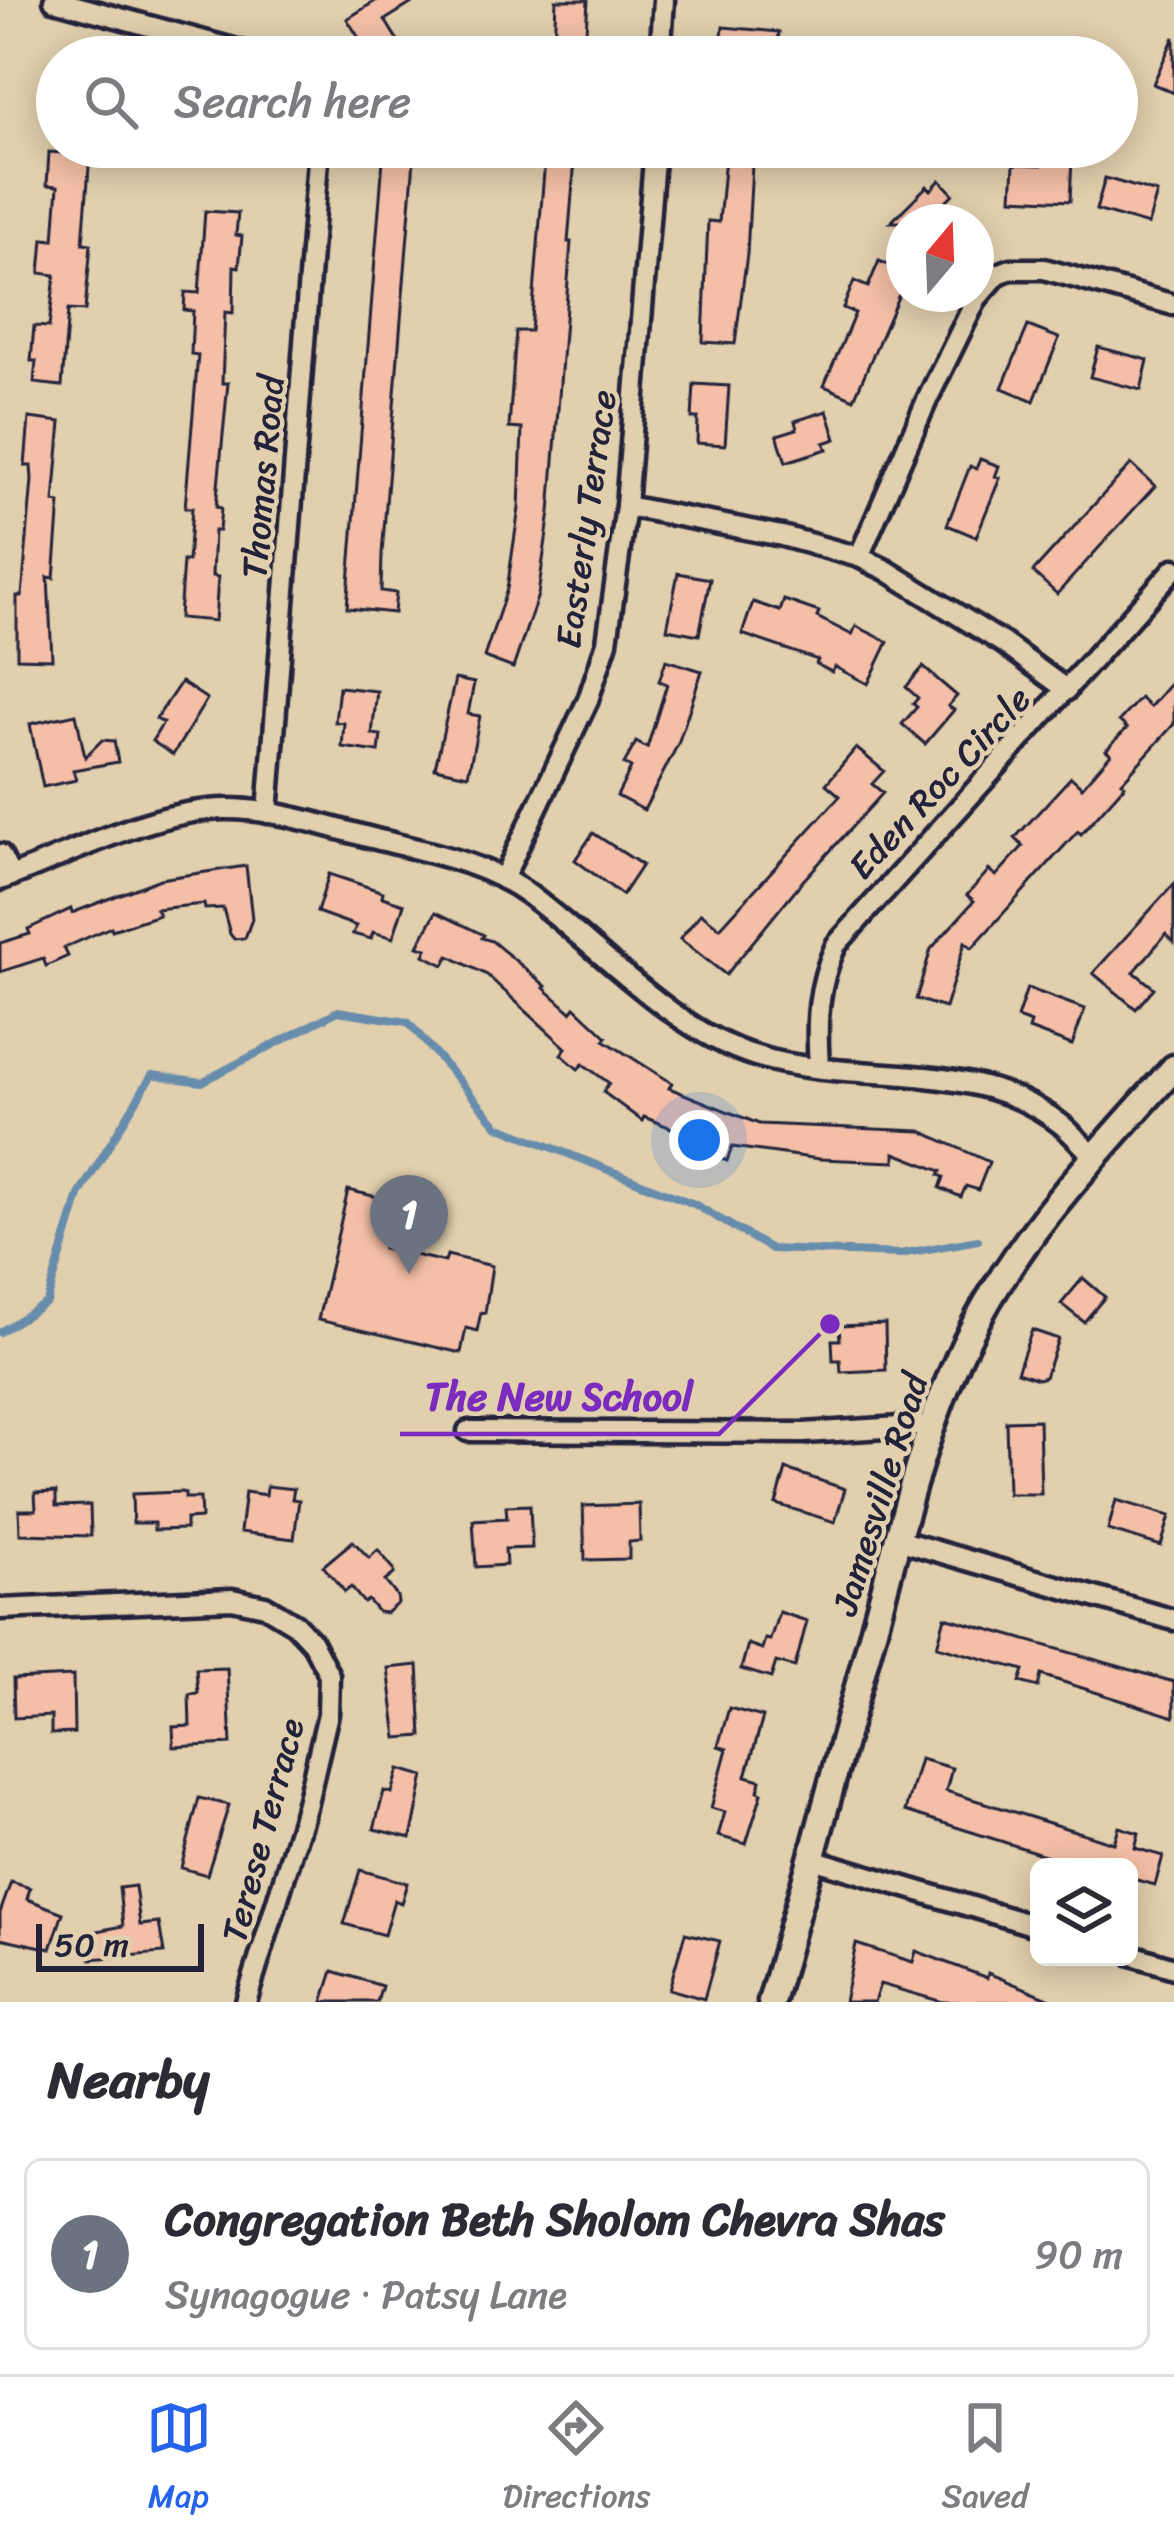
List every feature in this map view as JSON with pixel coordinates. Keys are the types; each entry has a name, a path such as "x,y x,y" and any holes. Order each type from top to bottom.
{"street":[{"path":"54,0 186,36"},
{"path":"661,36 664,0"},
{"name":"Thomas Road","path":"268,813 317,168"},
{"name":"Easterly Terrace","path":"503,879 588,700 607,642 626,506 653,168"},
{"path":"859,557 937,379 977,298 998,274 1044,268 1174,304"},
{"path":"626,506 782,536 859,557 1004,643 1067,690"},
{"name":"Eden Roc Circle","path":"818,1067 815,1015 823,975 836,945 1174,569"},
{"path":"0,854 5,878 155,821 222,809 268,813 447,856 503,879 698,1028 758,1058 940,1079 1014,1098 1061,1124 1095,1157"},
{"name":"Jamesville Road","path":"771,2002 898,1540 933,1425 966,1343 1010,1265 1095,1157 1174,1068"},
{"path":"468,1431 804,1433 933,1425"},
{"path":"898,1540 1174,1620"},
{"name":"Terese Terrace","path":"0,1609 232,1599 265,1606 295,1624 318,1652 328,1675 328,1714 306,1808 246,2002"},
{"path":"812,1858 1030,1924"},
{"path":"1138,1957 1174,1968"}],"building":[{"path":"377,0 417,0 385,20 395,36 358,36 347,19"},
{"path":"556,0 588,0 586,36 554,36"},
{"path":"723,27 779,32 779,36 722,36"},
{"path":"1174,37 1174,93 1153,84"},
{"path":"48,168 89,168 83,243 91,244 85,311 68,310 62,386 34,383 36,361 31,361 34,326 49,327 55,275 40,273 43,239 54,240 58,186 47,185"},
{"path":"382,168 413,168 382,554 381,591 396,593 394,613 347,608"},
{"path":"544,168 574,168 550,512 538,595 513,668 484,657 507,589 519,508 522,429 509,428 516,331 531,331"},
{"path":"724,168 752,168 735,344 703,342 708,221 719,222"},
{"path":"1014,168 1072,168 1070,201 1012,198"},
{"path":"1105,178 1157,193 1148,225 1096,210"},
{"path":"940,180 953,194 945,204 909,204 927,186 931,190"},
{"path":"205,211 238,213 236,235 242,236 239,267 234,266 233,313 225,312 222,383 228,383 216,507 221,508 219,531 214,531 215,621 179,618 192,508 185,508 198,355 191,354 193,311 184,310 185,292 199,293"},
{"path":"879,261 886,264 886,312 892,312 854,399 824,386 855,313 843,308 854,281 868,287"},
{"path":"1028,326 1059,338 1034,401 1002,388"},
{"path":"1098,347 1148,360 1141,390 1090,377"},
{"path":"694,384 729,386 725,445 697,443 698,418 692,418"},
{"path":"827,411 836,439 824,443 827,449 786,462 777,435 797,429 795,421"},
{"path":"29,418 61,422 54,578 48,577 52,659 17,658 17,596 22,596 32,480 31,466 25,466"},
{"path":"980,459 999,466 995,477 1000,478 976,537 947,525 970,466 976,469"},
{"path":"1131,464 1155,486 1057,594 1033,572"},
{"path":"678,573 710,579 699,635 667,629"},
{"path":"784,600 819,612 817,617 852,635 856,626 888,642 868,684 835,667 832,672 816,664 818,660 742,634 753,602 780,611"},
{"path":"666,660 702,671 678,744 644,810 617,796 631,768 624,764 636,742 647,748 667,684 659,681"},
{"path":"923,667 957,696 948,706 954,710 925,744 902,724 917,707 913,704 918,698 906,687"},
{"path":"455,679 474,683 468,714 480,716 468,775 435,768"},
{"path":"1174,679 1174,724 1122,782 1125,785 972,948 965,942 945,1008 916,999 931,949 974,901 967,895 989,870 996,876 1023,846 1015,838 1071,777 1082,787 1111,754 1106,750 1127,728 1119,721 1140,698 1150,707"},
{"path":"181,682 207,699 173,755 152,741 163,723 156,719"},
{"path":"339,687 377,691 372,734 381,735 379,752 342,747 344,723 335,722"},
{"path":"76,714 85,757 102,740 114,741 118,762 73,770 76,780 43,787 30,724"},
{"path":"856,748 884,771 872,784 883,793 726,975 680,939 701,913 720,928 840,796 826,784"},
{"path":"593,833 642,865 622,895 575,860"},
{"path":"246,866 252,919 245,938 234,939 230,934 223,908 205,909 204,904 156,909 159,915 111,927 64,948 68,956 46,966 43,958 0,972 0,943 30,934 28,929 71,909 72,913 160,879"},
{"path":"329,874 404,904 393,938 373,932 371,939 353,934 356,926 317,912"},
{"path":"1174,884 1174,942 1166,934 1134,972 1154,988 1136,1009 1093,973"},
{"path":"436,912 492,941 571,1012 575,1007 607,1037 604,1040 672,1083 669,1088 759,1124 921,1131 989,1162 978,1190 966,1186 961,1197 940,1188 941,1171 895,1153 895,1162 819,1159 732,1147 727,1161 702,1151 706,1142 644,1117 642,1121 603,1092 609,1083 583,1064 578,1069 561,1054 566,1048 487,975 449,956 444,965 424,955 427,949 418,946"},
{"path":"1027,988 1085,1009 1072,1045 1029,1029 1031,1023 1017,1018"},
{"path":"348,1190 394,1201 383,1248 445,1262 447,1255 492,1266 485,1313 481,1312 477,1331 466,1328 461,1353 318,1320"},
{"path":"1083,1278 1105,1297 1084,1322 1061,1304"},
{"path":"885,1324 886,1370 841,1372 840,1360 833,1360 832,1340 840,1340 839,1326"},
{"path":"1032,1330 1058,1339 1045,1377 1038,1379 1017,1372"},
{"path":"1039,1420 1041,1494 1008,1494 1006,1421"},
{"path":"786,1469 845,1489 835,1522 776,1504"},
{"path":"267,1486 294,1489 292,1499 299,1500 294,1539 240,1532 245,1492 266,1495"},
{"path":"56,1492 56,1506 90,1505 91,1536 20,1534 19,1510 36,1510 35,1493"},
{"path":"181,1492 185,1498 200,1498 201,1518 186,1519 186,1529 154,1530 154,1523 133,1523 132,1494"},
{"path":"1116,1500 1170,1516 1161,1546 1108,1530"},
{"path":"639,1504 640,1541 629,1542 629,1559 585,1560 583,1506"},
{"path":"530,1505 532,1548 505,1549 506,1565 476,1567 473,1520 507,1518 506,1506"},
{"path":"353,1541 369,1558 378,1550 394,1569 385,1581 398,1603 386,1613 378,1612 368,1600 364,1603 351,1587 345,1592 323,1566"},
{"path":"779,1612 807,1621 795,1667 776,1662 771,1678 741,1669 748,1644 762,1649 765,1639 770,1640"},
{"path":"945,1617 1174,1682 1174,1717 1041,1675 1038,1687 1020,1682 1024,1670 937,1646"},
{"path":"418,1665 422,1736 397,1738 388,1668"},
{"path":"227,1668 231,1744 174,1747 173,1727 190,1726 189,1694 198,1693 196,1669"},
{"path":"73,1676 74,1733 51,1734 51,1716 14,1718 13,1679"},
{"path":"729,1708 763,1717 746,1776 761,1780 758,1791 762,1793 746,1844 718,1836 725,1812 711,1808 727,1749 718,1746"},
{"path":"920,1759 952,1768 946,1791 1114,1843 1119,1827 1139,1833 1135,1848 1163,1856 1155,1885 1138,1880 1138,1858 1054,1858 905,1811"},
{"path":"399,1769 424,1776 411,1838 374,1829 384,1791 392,1793"},
{"path":"199,1798 229,1805 207,1875 181,1868"},
{"path":"360,1870 407,1883 401,1903 394,1900 384,1935 344,1924"},
{"path":"11,1882 30,1888 27,1899 63,1913 51,1949 0,1938 0,1913"},
{"path":"135,1886 140,1925 159,1923 164,1953 91,1959 87,1933 123,1926 119,1888"},
{"path":"685,1933 720,1941 704,1999 669,1989"},
{"path":"856,1944 913,1962 916,1951 987,1978 988,1973 1058,2002 943,2002 880,1984 874,2002 844,2002"},
{"path":"333,1971 382,1986 377,2002 323,2002"}],"waterway":[{"path":"0,1332 47,1302 79,1195 152,1075 202,1082 338,1011 408,1022 498,1126 694,1204 771,1249 900,1254 978,1240"}],"place":[{"name":"Congregation Beth Sholom Chevra Shas","path":"409,1274"},
{"name":"The New School","path":"830,1324"}]}
